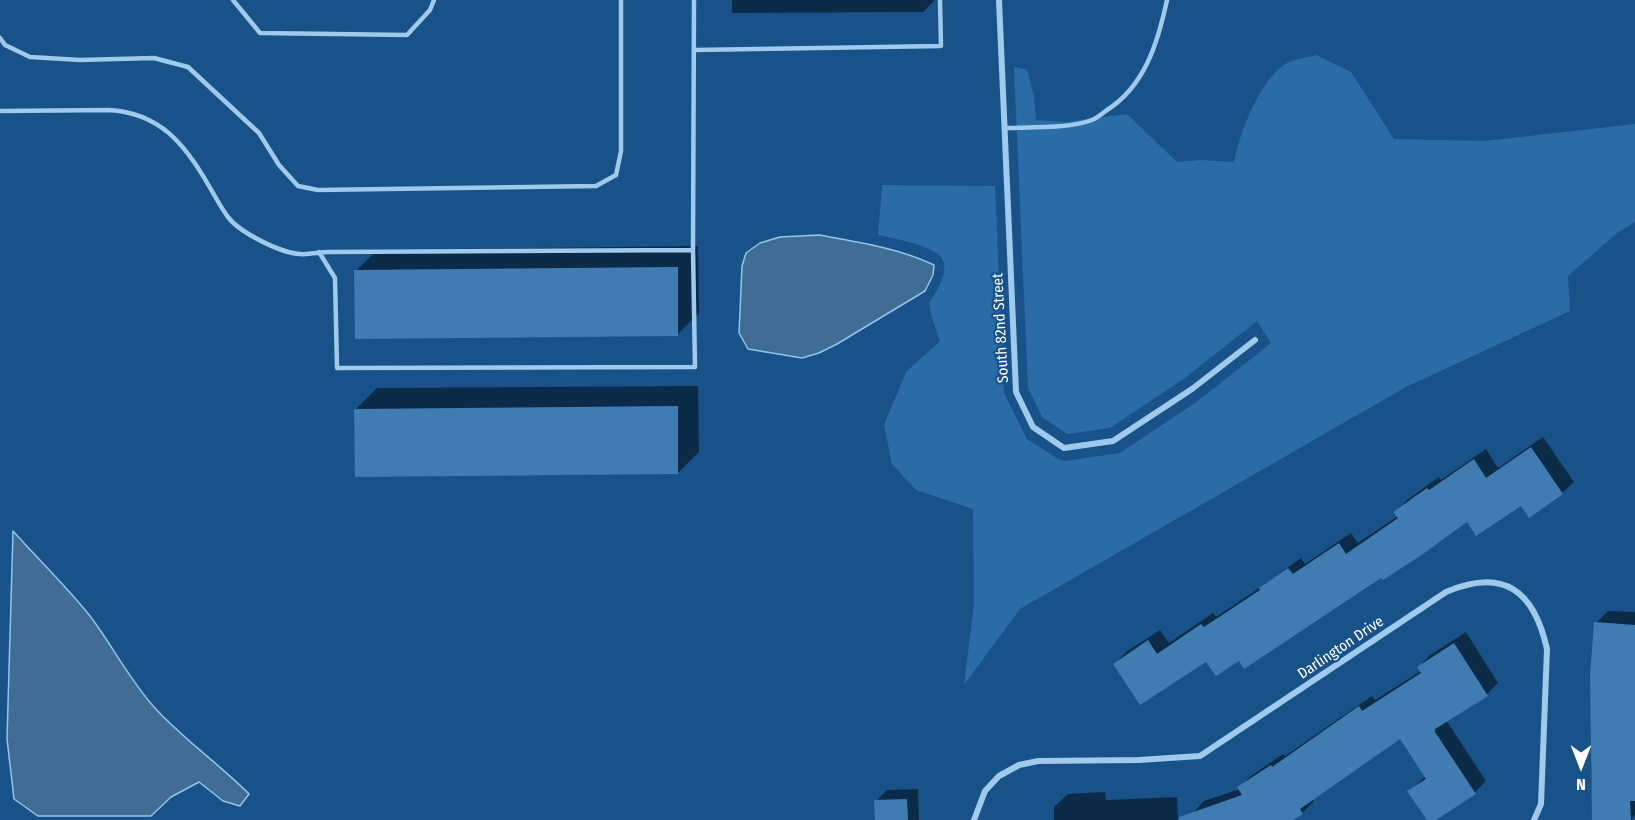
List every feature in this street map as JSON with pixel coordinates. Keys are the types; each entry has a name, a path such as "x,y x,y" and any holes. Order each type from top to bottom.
{"street":[{"name":"South 82nd Street","path":"999,0 1016,392 1034,427 1064,448 1113,441 1192,389 1255,340"},
{"name":"Darlington Drive","path":"974,820 985,791 999,776 1019,765 1038,761 1139,760 1200,756 1446,592 1465,584 1478,582 1495,582 1515,591 1530,604 1543,630 1547,649 1541,804 1534,820"}],"lane":[{"path":"233,0 260,33 407,35 430,10 434,0"},
{"path":"0,38 5,45 30,57 80,60 154,58 188,67 259,133 279,165 298,186 318,190 596,186 616,175 621,151 621,0"},
{"path":"319,252 335,278 338,368 695,367 694,0"},
{"path":"695,50 941,46 940,0"},
{"path":"1004,128 1058,126 1092,120 1122,101 1147,66 1160,34 1167,0"},
{"path":"0,111 109,110 127,111 145,117 164,128 178,141 202,173 228,218 239,228 265,243 300,254 319,252 693,250"}],"shaded area":[{"path":"1316,55 1351,72 1394,139 1485,141 1635,124 1635,222 1617,233 1568,276 1570,311 1406,387 1020,609 964,685 974,604 973,509 916,490 892,464 884,425 906,372 940,341 929,302 941,282 944,265 940,256 927,248 878,235 882,185 995,186 1004,393 1027,439 1058,459 1065,461 1120,453 1198,401 1271,343 1257,321 1185,378 1110,428 1067,434 1042,417 1028,388 1014,67 1027,70 1034,96 1036,120 1066,122 1127,114 1177,162 1201,160 1234,162 1252,108 1267,83 1285,64"},
{"path":"819,235 878,246 906,254 934,265 933,275 925,291 819,353 802,358 748,349 739,333 742,266 746,253 760,243 780,237"},
{"path":"13,531 90,616 154,707 249,794 240,806 223,801 199,782 171,797 151,816 38,816 14,799 7,739"}],"building":[{"path":"678,267 678,336 355,339 354,270"},
{"path":"678,406 678,474 355,477 354,409"},
{"path":"1531,447 1563,494 1529,518 1521,506 1476,536 1467,522 1423,554 1383,580 1381,578 1244,669 1239,661 1216,676 1206,662 1140,705 1113,664 1148,640 1157,654 1201,624 1204,627 1260,590 1259,588 1288,568 1293,574 1339,543 1346,554 1398,518 1393,512 1474,459 1486,478"},
{"path":"1594,622 1635,625 1635,801 1630,801 1631,820 1592,820 1590,676"},
{"path":"1454,643 1488,696 1435,729 1476,794 1436,820 1427,820 1407,791 1426,779 1400,739 1300,809 1303,814 1293,820 1179,820 1179,817 1242,795 1237,787 1271,765 1272,767 1359,706 1362,711 1421,673 1417,667"},
{"path":"907,799 908,820 875,820 874,800"}]}
